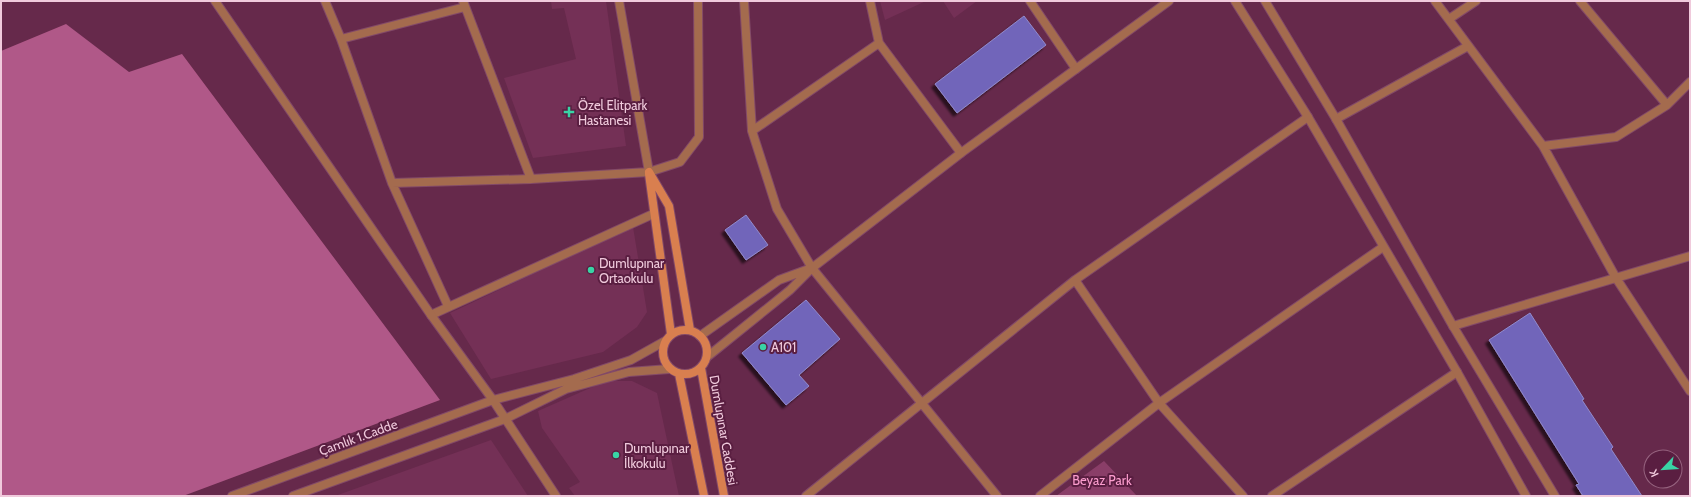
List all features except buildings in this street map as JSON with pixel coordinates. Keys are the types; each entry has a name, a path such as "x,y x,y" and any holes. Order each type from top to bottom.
{"main road":[{"path":"649,172 653,214 671,334"},
{"path":"649,172 669,206 690,330"},
{"path":"680,330 690,330 700,336 707,346 707,357 702,368 691,374 679,374 669,369 663,356 665,341 671,334 680,330"},
{"name":"Dumlupınar Caddesi","path":"702,368 724,496"},
{"path":"679,374 704,496"}],"street":[{"path":"215,1 431,315 493,400 556,496"},
{"path":"325,1 341,39 392,183 448,306"},
{"path":"619,1 630,55 649,172"},
{"path":"392,183 531,179 649,172 680,162 699,137 698,1"},
{"path":"744,1 752,131 777,209 812,268 997,496"},
{"path":"870,1 879,44 961,153"},
{"path":"1030,1 1076,69"},
{"path":"707,357 790,290 812,268 961,153 1169,1"},
{"path":"1235,1 1308,118 1457,372 1525,495"},
{"path":"1266,1 1336,119 1453,326 1554,496"},
{"path":"1435,1 1543,146 1616,278 1690,391"},
{"path":"1449,19 1476,1"},
{"path":"1580,1 1667,106"},
{"path":"341,39 464,4 531,179"},
{"path":"752,131 879,44"},
{"path":"1336,119 1468,46"},
{"path":"1543,146 1616,137 1667,106 1690,82"},
{"path":"806,496 1076,280 1308,118"},
{"path":"431,315 653,214"},
{"path":"1040,496 1160,403 1383,247"},
{"path":"1453,326 1690,256"},
{"path":"700,336 779,280 812,268"},
{"path":"1076,280 1160,403 1243,496"},
{"name":"Çamlık 1.Cadde","path":"232,496 493,400 574,379 631,360 665,341"},
{"path":"293,496 505,419 566,389 629,372 669,369"},
{"path":"1272,496 1457,372"}],"shaded area":[{"name":"Özel Elitpark Hastanesi","path":"551,1 606,1 626,146 533,158 504,78 576,59 564,8 552,9"},
{"path":"880,1 926,1 885,20"},
{"path":"943,1 977,1 954,18"},
{"path":"66,24 129,72 182,54 440,400 183,496 1,496 1,51"},
{"name":"Dumlupınar Ortaokulu","path":"633,227 647,312 637,327 603,352 491,379 450,313"},
{"name":"Dumlupınar İlkokulu","path":"606,381 632,381 657,393 679,496 575,496 569,488 580,482 542,428 538,411"},
{"path":"491,440 528,496 335,496 402,472"}],"green space":[{"name":"Beyaz Park","path":"1104,461 1137,496 1056,496"}],"place":[{"name":"Özel Elitpark Hastanesi","path":"569,112"},
{"name":"Dumlupınar Ortaokulu","path":"591,270"},
{"name":"A101","path":"763,347"},
{"name":"Dumlupınar İlkokulu","path":"616,455"}]}
